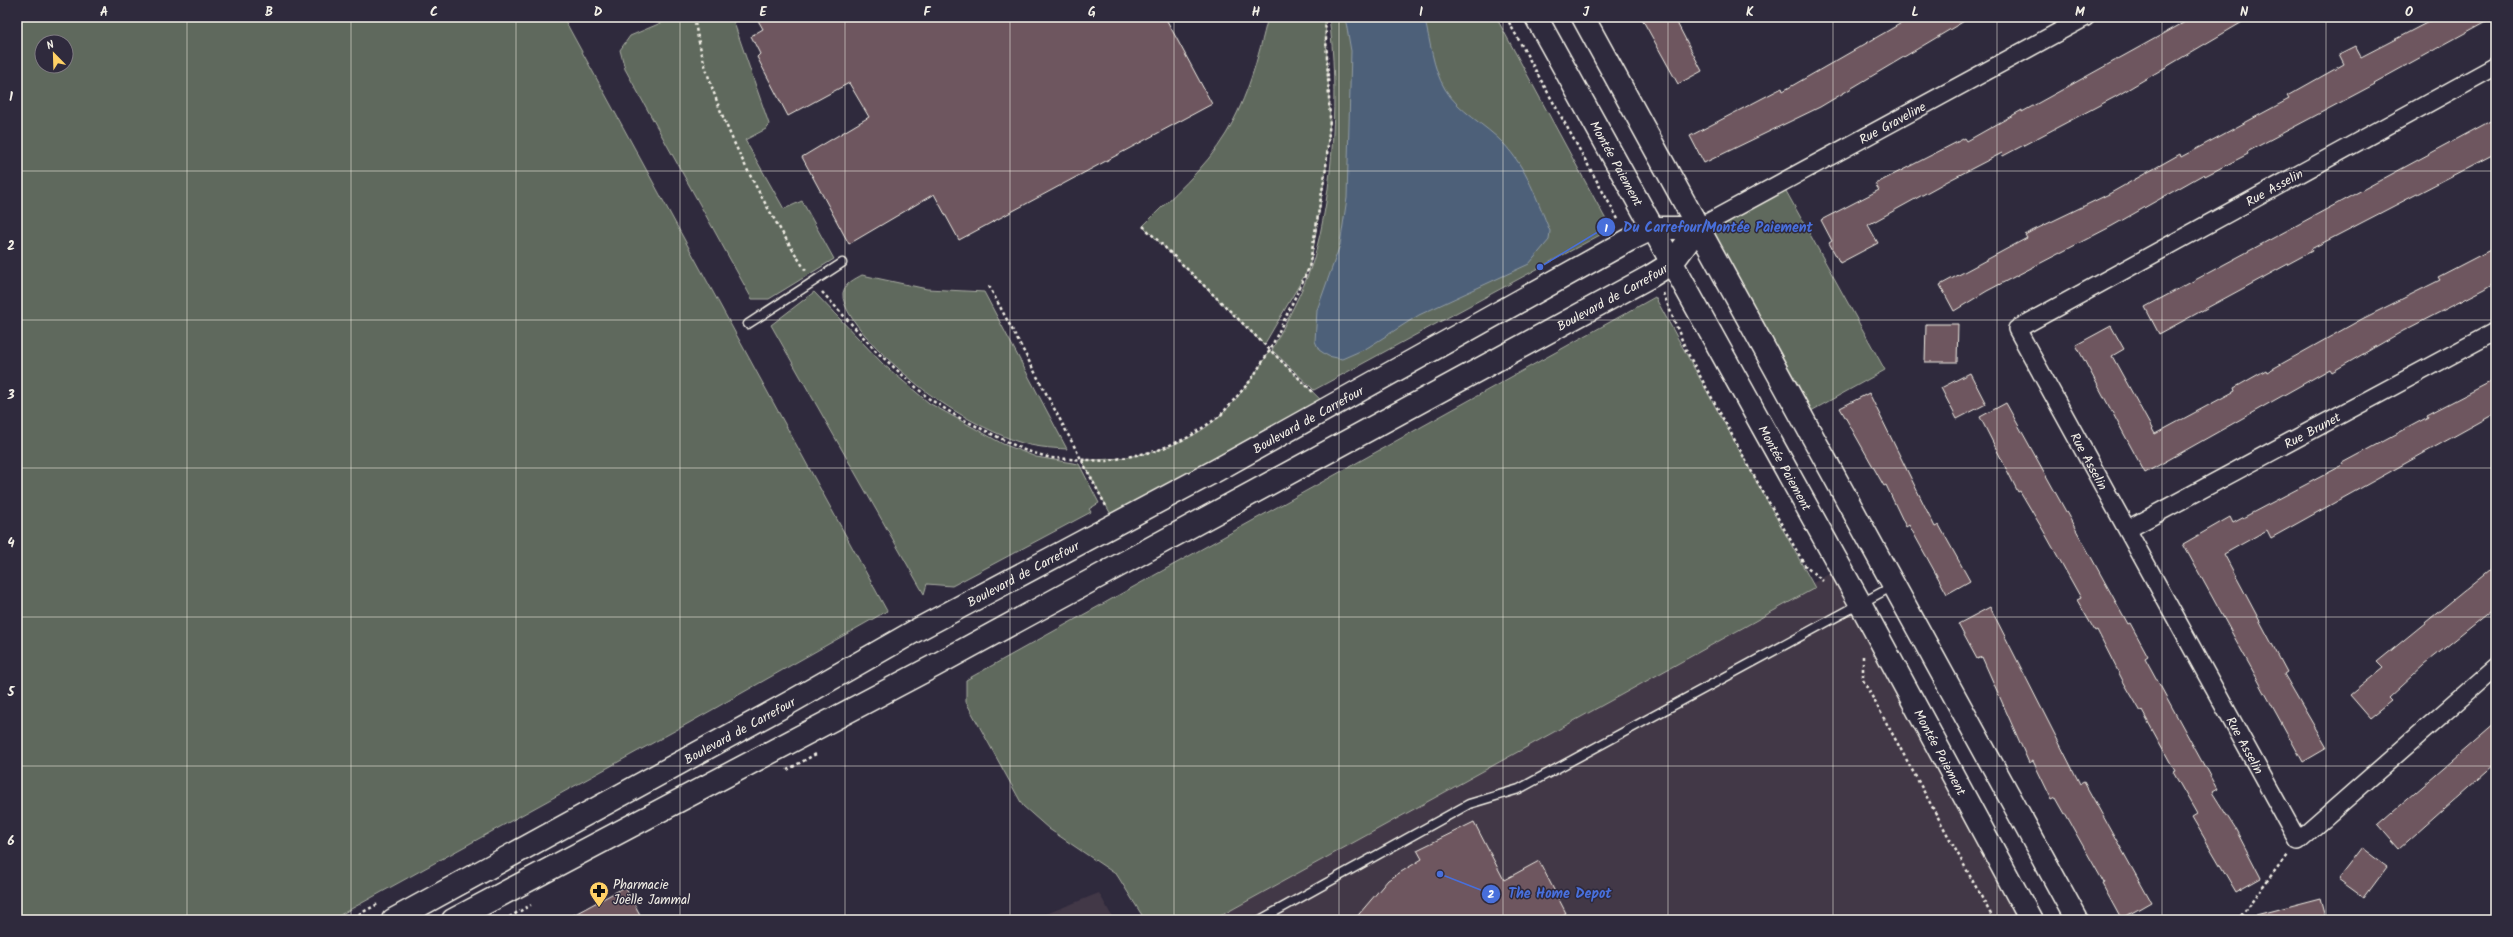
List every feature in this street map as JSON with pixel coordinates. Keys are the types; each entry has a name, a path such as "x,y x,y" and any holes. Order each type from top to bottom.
{"street":[{"name":"Montée Paiement","path":"1536,17 1860,603 2031,920"},
{"path":"1583,17 2077,920"},
{"name":"Rue Graveline","path":"1698,228 2086,17"},
{"name":"Rue Asselin","path":"2298,841 2017,329 2496,66"},
{"path":"1654,228 1698,228"},
{"name":"Boulevard de Carrefour","path":"393,920 782,707 915,631 1329,408 1654,228"},
{"path":"1672,263 1698,228"},
{"name":"Boulevard de Carrefour","path":"453,920 957,654 1672,263"},
{"name":"Rue Brunet","path":"2128,529 2496,331"},
{"path":"2298,841 2496,667"}],"lane":[{"path":"748,324 842,263"},
{"path":"1260,920 1469,804 1519,789 1893,585"},
{"path":"2493,920 2496,917"}],"path":[{"path":"694,17 703,56 734,143 779,228 813,281 878,352 928,398 958,417 1024,450 1051,458 1107,461 1156,451 1203,429 1220,416 1251,380 1270,350 1309,268 1315,237 1326,168 1330,119 1325,17"},
{"path":"1506,17 1622,227"},
{"path":"1143,226 1329,408"},
{"path":"989,286 1116,524"},
{"path":"1663,293 1686,350 1759,485 1806,567 1825,583"},
{"path":"1863,656 1863,680 1994,920"},
{"path":"2236,920 2298,841"}],"shaded area":[{"path":"1840,568 2031,920 1199,920"},
{"path":"1099,893 1114,920 1031,920"}],"green space":[{"path":"17,17 563,17 887,611 689,723 331,920 17,920"},
{"path":"675,17 732,17 769,124 766,129 745,140 784,209 802,201 834,259 769,299 752,299 625,69 620,50 630,36"},
{"path":"1268,17 1325,17 1330,119 1326,168 1309,268 1264,345 1143,226 1198,171 1218,147 1226,134 1234,120 1246,92"},
{"path":"1329,17 1496,17 1611,229 1314,390 1272,350 1309,273 1320,234 1326,204 1333,140 1334,108 1334,76"},
{"path":"1781,182 1885,370 1802,416 1698,228"},
{"path":"862,275 927,289 984,292 1067,449 1029,445 993,432 948,407 905,375 876,348 863,333 845,305 844,290 851,282"},
{"path":"814,292 883,364 929,403 1003,444 1036,457 1079,464 1099,503 1089,509 1091,512 952,586 927,584 924,594 771,325"},
{"path":"1655,297 1815,588 1213,920 1145,920 1117,875 1049,829 1023,806 966,702 966,680"},
{"path":"1270,350 1329,408 1116,524 1082,460 1118,458 1156,451 1190,437 1206,427 1227,409 1247,384"}],"water":[{"path":"1345,17 1424,17 1434,63 1445,89 1457,104 1503,143 1519,163 1531,185 1550,231 1549,240 1529,264 1419,315 1367,348 1342,359 1328,356 1319,350 1315,341 1317,310 1340,245 1347,198 1351,51"}],"building":[{"path":"756,17 1165,17 1212,104 959,240 934,194 849,244 802,157 869,117 849,83 788,116 757,57 760,54 751,36 763,29"},
{"path":"1641,17 1674,17 1702,71 1678,84"},
{"path":"1912,17 1971,17 1820,107 1704,163 1690,136 1782,88 1783,91"},
{"path":"2194,17 2251,17 2115,97 2003,156 2002,153 1946,182 1868,225 1878,243 1840,263 1829,243 1832,241 1821,220 1879,190 1875,184 1965,138 1967,141"},
{"path":"2438,17 2494,17 2374,83 2375,84 2247,152 2248,154 2205,176 2204,174 2112,226 1987,291 1954,311 1940,285 2027,238 2025,235 2032,231 2109,194 2180,154 2181,157 2289,99 2287,96 2344,64 2339,54 2355,46 2361,57"},
{"path":"2496,118 2496,153 2311,249 2312,251 2159,334 2145,307"},
{"path":"2496,247 2496,282 2403,331 2332,372 2330,369 2145,473 2076,345 2111,326 2124,349 2112,356 2155,434 2235,391 2234,388 2266,370 2267,372 2362,319 2440,280 2438,277"},
{"path":"1926,324 1958,324 1957,362 1925,362"},
{"path":"1970,373 1986,404 1957,419 1941,388"},
{"path":"2496,379 2496,413 2271,538 2267,530 2224,554 2287,672 2284,674 2327,748 2303,762 2183,544 2230,517 2233,523 2343,465 2342,463 2428,417 2427,415"},
{"path":"1869,393 1935,527 1939,525 1970,581 1947,594 1909,525 1906,527 1886,485 1884,486 1840,408"},
{"path":"2006,403 2128,624 2130,623 2148,656 2145,658 2217,789 2212,792 2236,830 2261,878 2236,892 2192,817 2197,814 2173,772 2175,771 2142,711 2141,712 2123,681 2097,630 2095,631 2077,600 2081,598 2020,491 2018,492 1980,417"},
{"path":"2496,565 2496,607 2425,664 2388,698 2391,701 2370,718 2350,695 2383,668 2377,662"},
{"path":"1990,607 2080,784 2084,782 2151,902 2121,919 2102,884 2104,883 2056,798 2052,800 2033,761 2029,763 1982,657 1977,659 1958,624"},
{"path":"2496,723 2496,763 2399,849 2378,825"},
{"path":"1474,822 1504,880 1539,861 1566,913 1553,920 1354,920 1388,880 1422,859 1417,850"},
{"path":"2362,848 2387,867 2364,898 2338,879"},
{"path":"625,887 643,920 564,920"},
{"path":"2321,898 2327,920 2257,920 2256,915"}],"place":[{"name":"Du Carrefour/Montée Paiement","path":"1540,267"},
{"name":"The Home Depot","path":"1440,874"},
{"name":"Pharmacie Joëlle Jammal","path":"599,908"}]}
